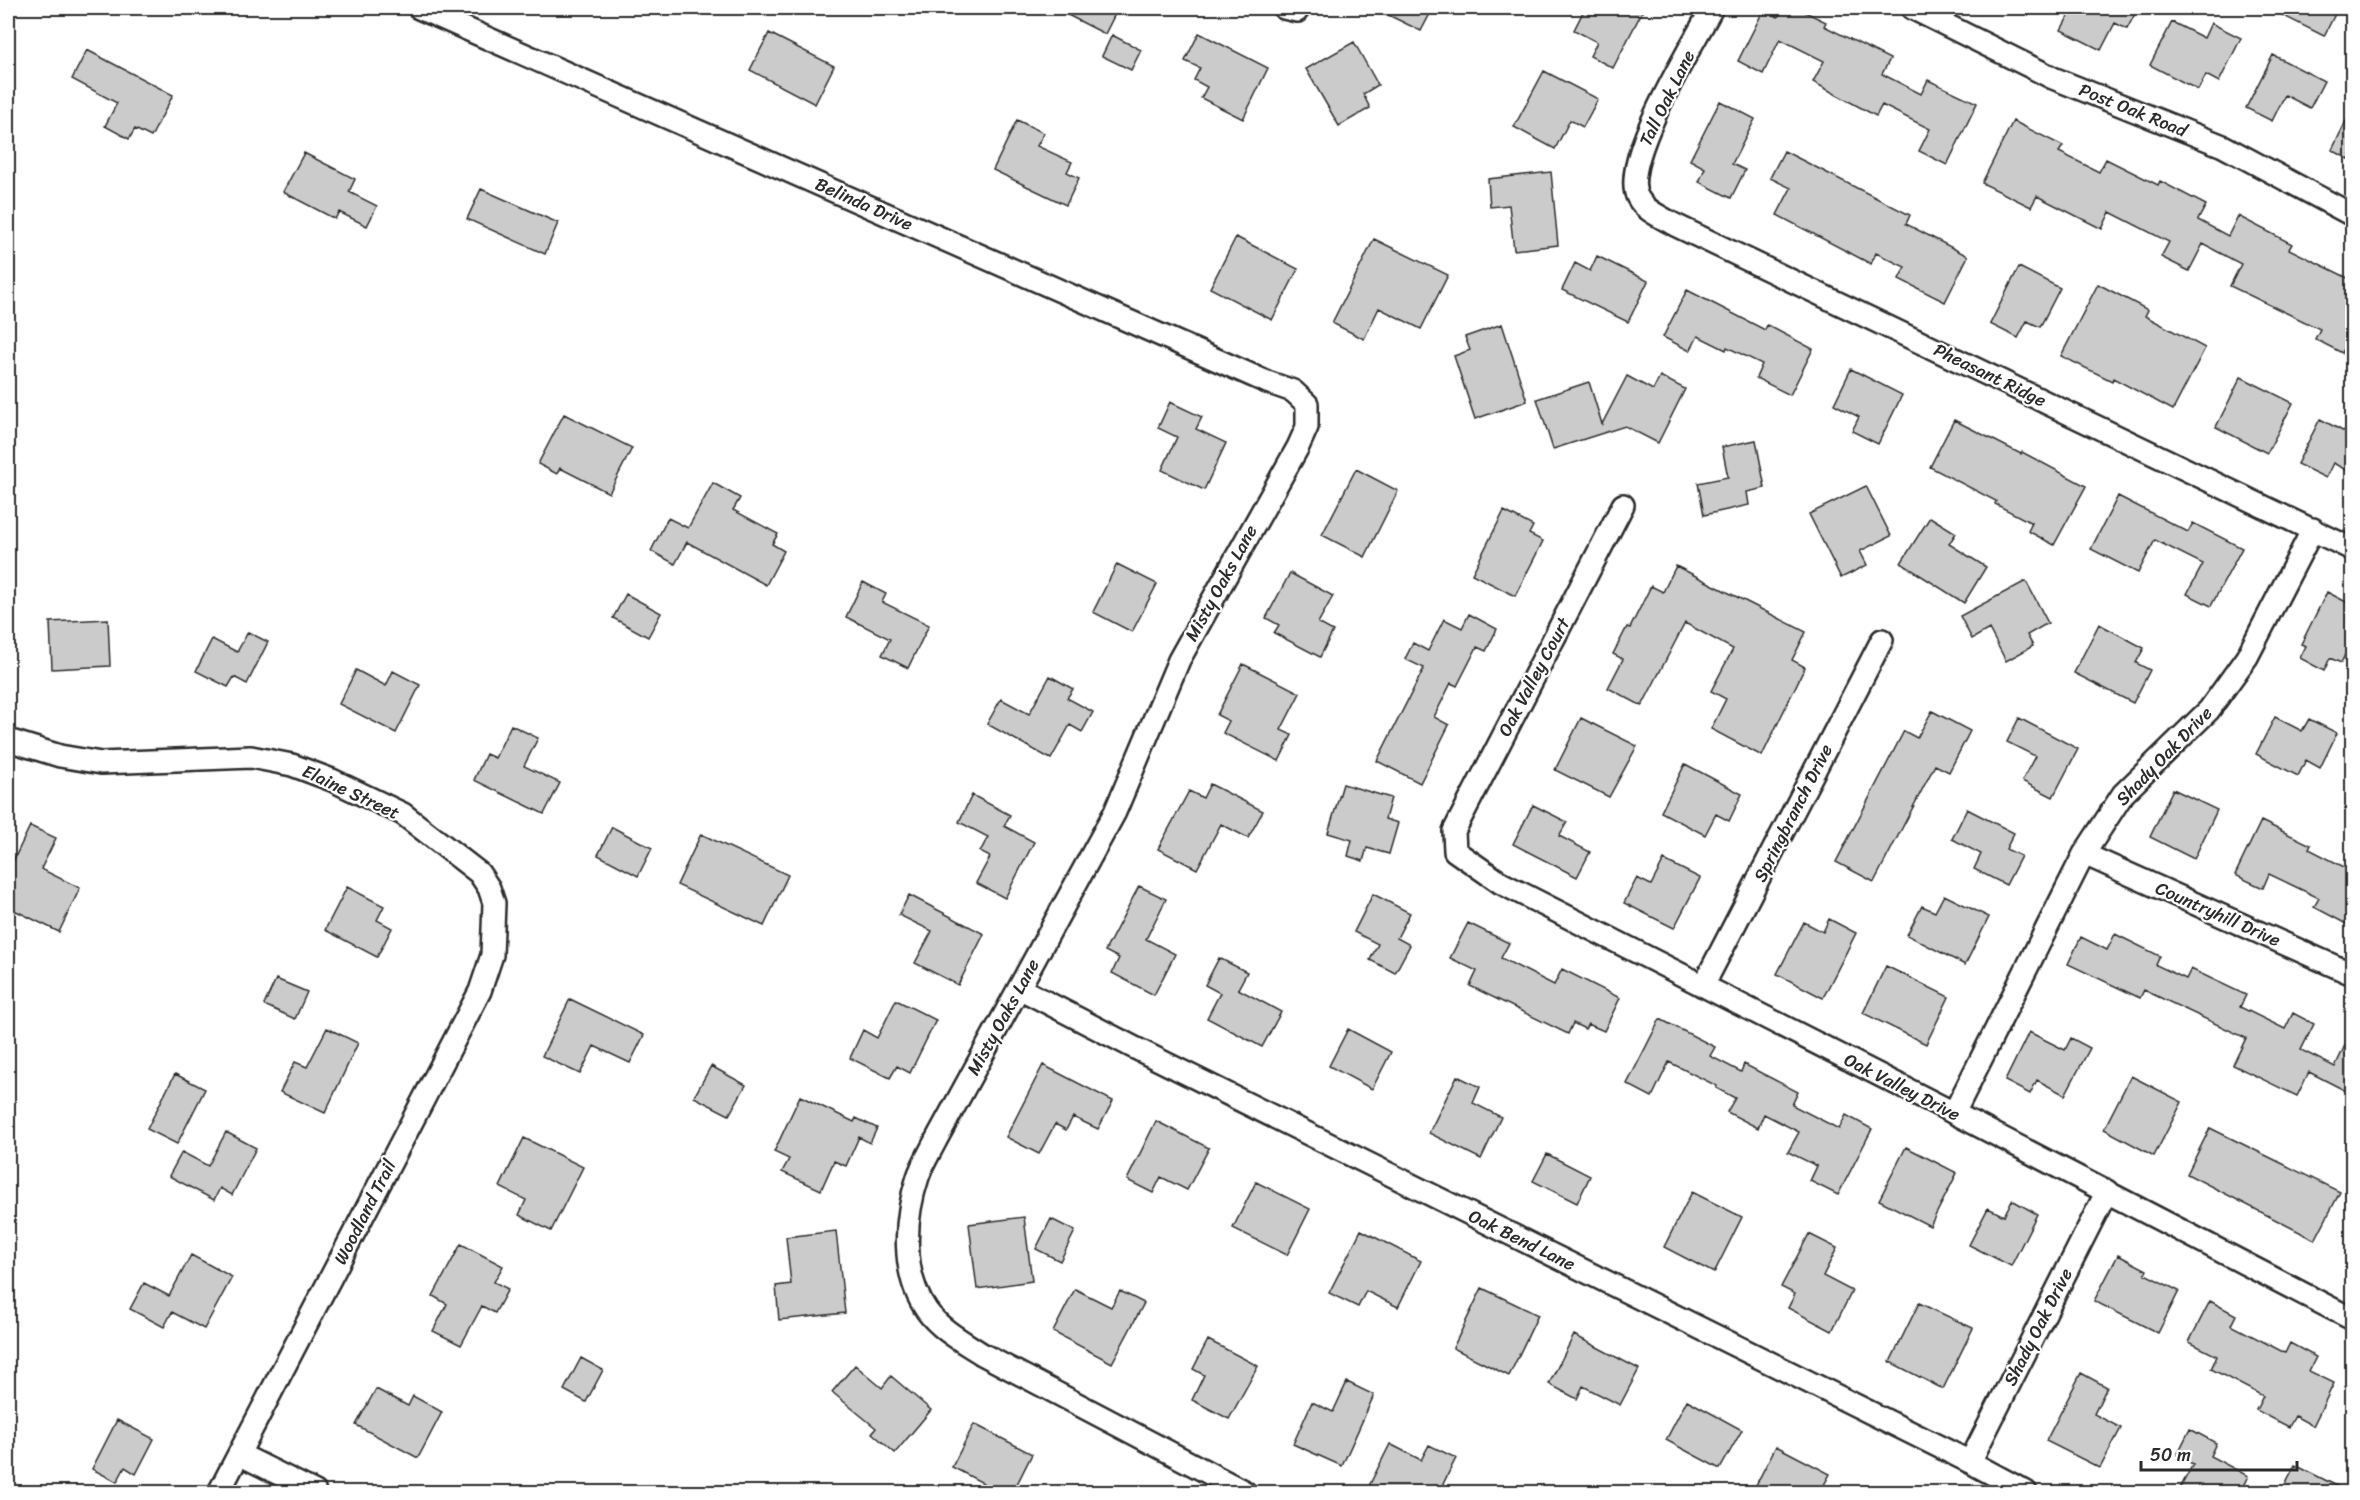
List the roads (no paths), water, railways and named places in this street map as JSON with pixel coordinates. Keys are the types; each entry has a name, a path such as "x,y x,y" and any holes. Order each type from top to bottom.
{"street":[{"name":"Belinda Drive","path":"419,8 1267,382 1293,391 1307,404"},
{"name":"Tall Oak Lane","path":"1636,192 1634,185 1636,163 1648,129 1712,8"},
{"name":"Post Oak Road","path":"1912,8 2053,78 2223,146 2352,215"},
{"name":"Pheasant Ridge","path":"1636,192 1646,208 1675,225 2352,549"},
{"name":"Misty Oaks Lane","path":"1245,1492 982,1353 948,1332 928,1312 915,1289 907,1229 918,1177 1114,812 1179,660 1298,447 1307,427 1307,404"},
{"name":"Oak Valley Court","path":"1455,851 1454,831 1623,505"},
{"name":"Shady Oak Drive","path":"1954,1113 2084,854 2123,794 2209,710 2247,657 2313,529"},
{"name":"Springbranch Drive","path":"1703,986 1882,640"},
{"name":"Elaine Street","path":"8,740 60,756 101,763 251,757 292,765 332,780 403,814 479,873 489,888 494,903 493,925"},
{"name":"Oak Valley Drive","path":"1455,851 1501,883 2107,1191 2352,1319"},
{"name":"Countryhill Drive","path":"2084,854 2352,974"},
{"name":"Woodland Trail","path":"219,1492 480,991 492,955 493,925"},
{"name":"Oak Bend Lane","path":"1019,988 1144,1053 1970,1462 2026,1492"},
{"name":"Shady Oak Drive","path":"1970,1462 2107,1191"},
{"path":"239,1454 315,1492"}]}
